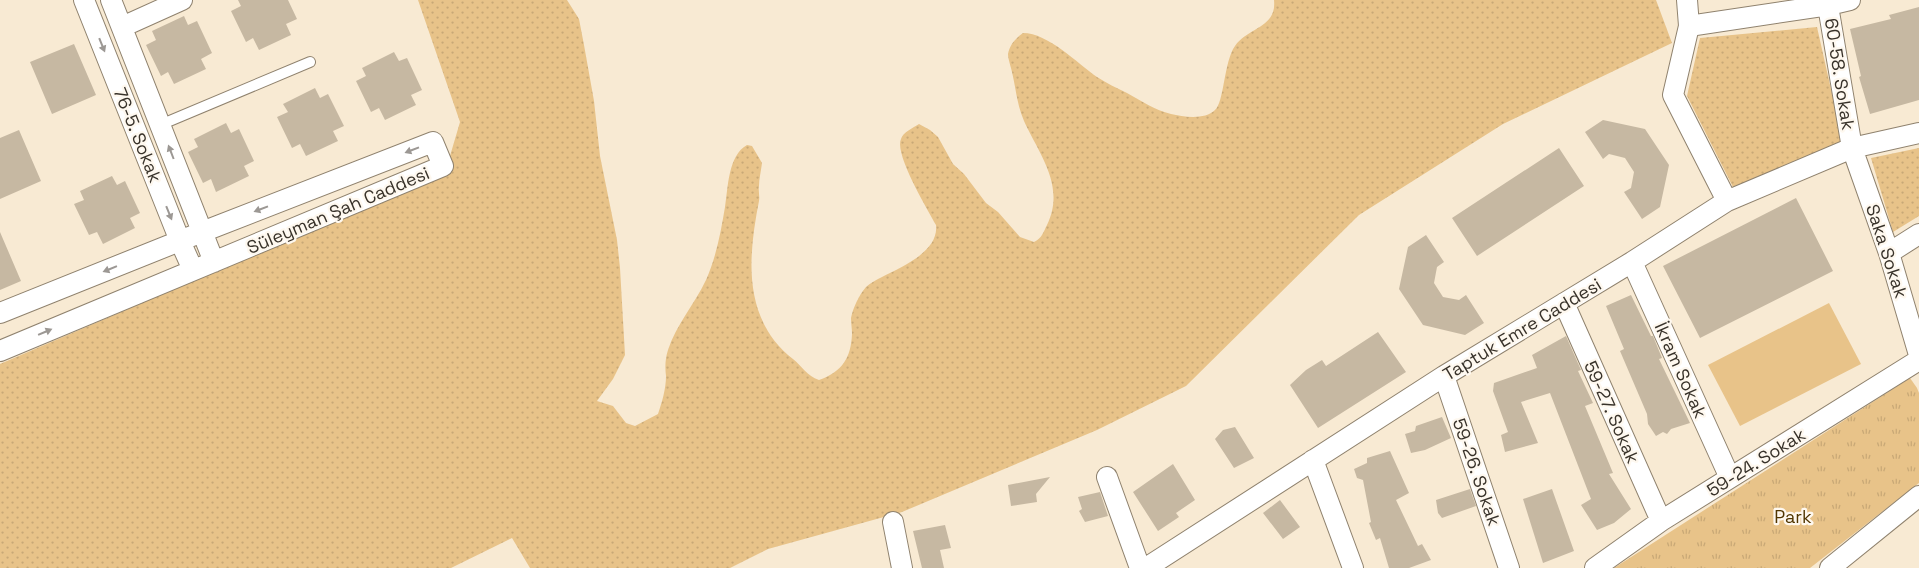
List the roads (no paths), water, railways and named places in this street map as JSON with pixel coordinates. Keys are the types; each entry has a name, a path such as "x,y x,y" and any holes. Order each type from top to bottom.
{"street":[{"name":"76-5. Sokak","path":"84,0 180,241 194,270"},
{"name":"76-5. Sokak","path":"111,0 214,262"},
{"path":"122,27 182,0"},
{"path":"1687,0 1689,26 1673,95 1727,201"},
{"path":"1689,26 1850,0"},
{"name":"60-58. Sokak","path":"1828,3 1852,148"},
{"name":"Taptuk Emre Caddesi","path":"1146,568 1444,376 1632,262 1727,201 1852,148 1919,133"},
{"name":"Süleyman Şah Caddesi","path":"0,313 433,142 443,166 0,351"},
{"name":"Saka Sokak","path":"1852,148 1888,253 1919,355"},
{"path":"1888,253 1919,234"},
{"name":"İkram Sokak","path":"1632,262 1730,478"},
{"name":"59-27. Sokak","path":"1564,303 1661,522"},
{"name":"59-24. Sokak","path":"1596,568 1661,522 1919,360"},
{"name":"59-26. Sokak","path":"1444,376 1509,568"},
{"path":"1313,460 1353,568"},
{"path":"1107,477 1140,568"},
{"path":"1830,568 1919,496"},
{"path":"893,522 902,568"}],"lane":[{"path":"160,125 310,62"}],"park label":[{"name":"Park","path":"1793,516"}]}
